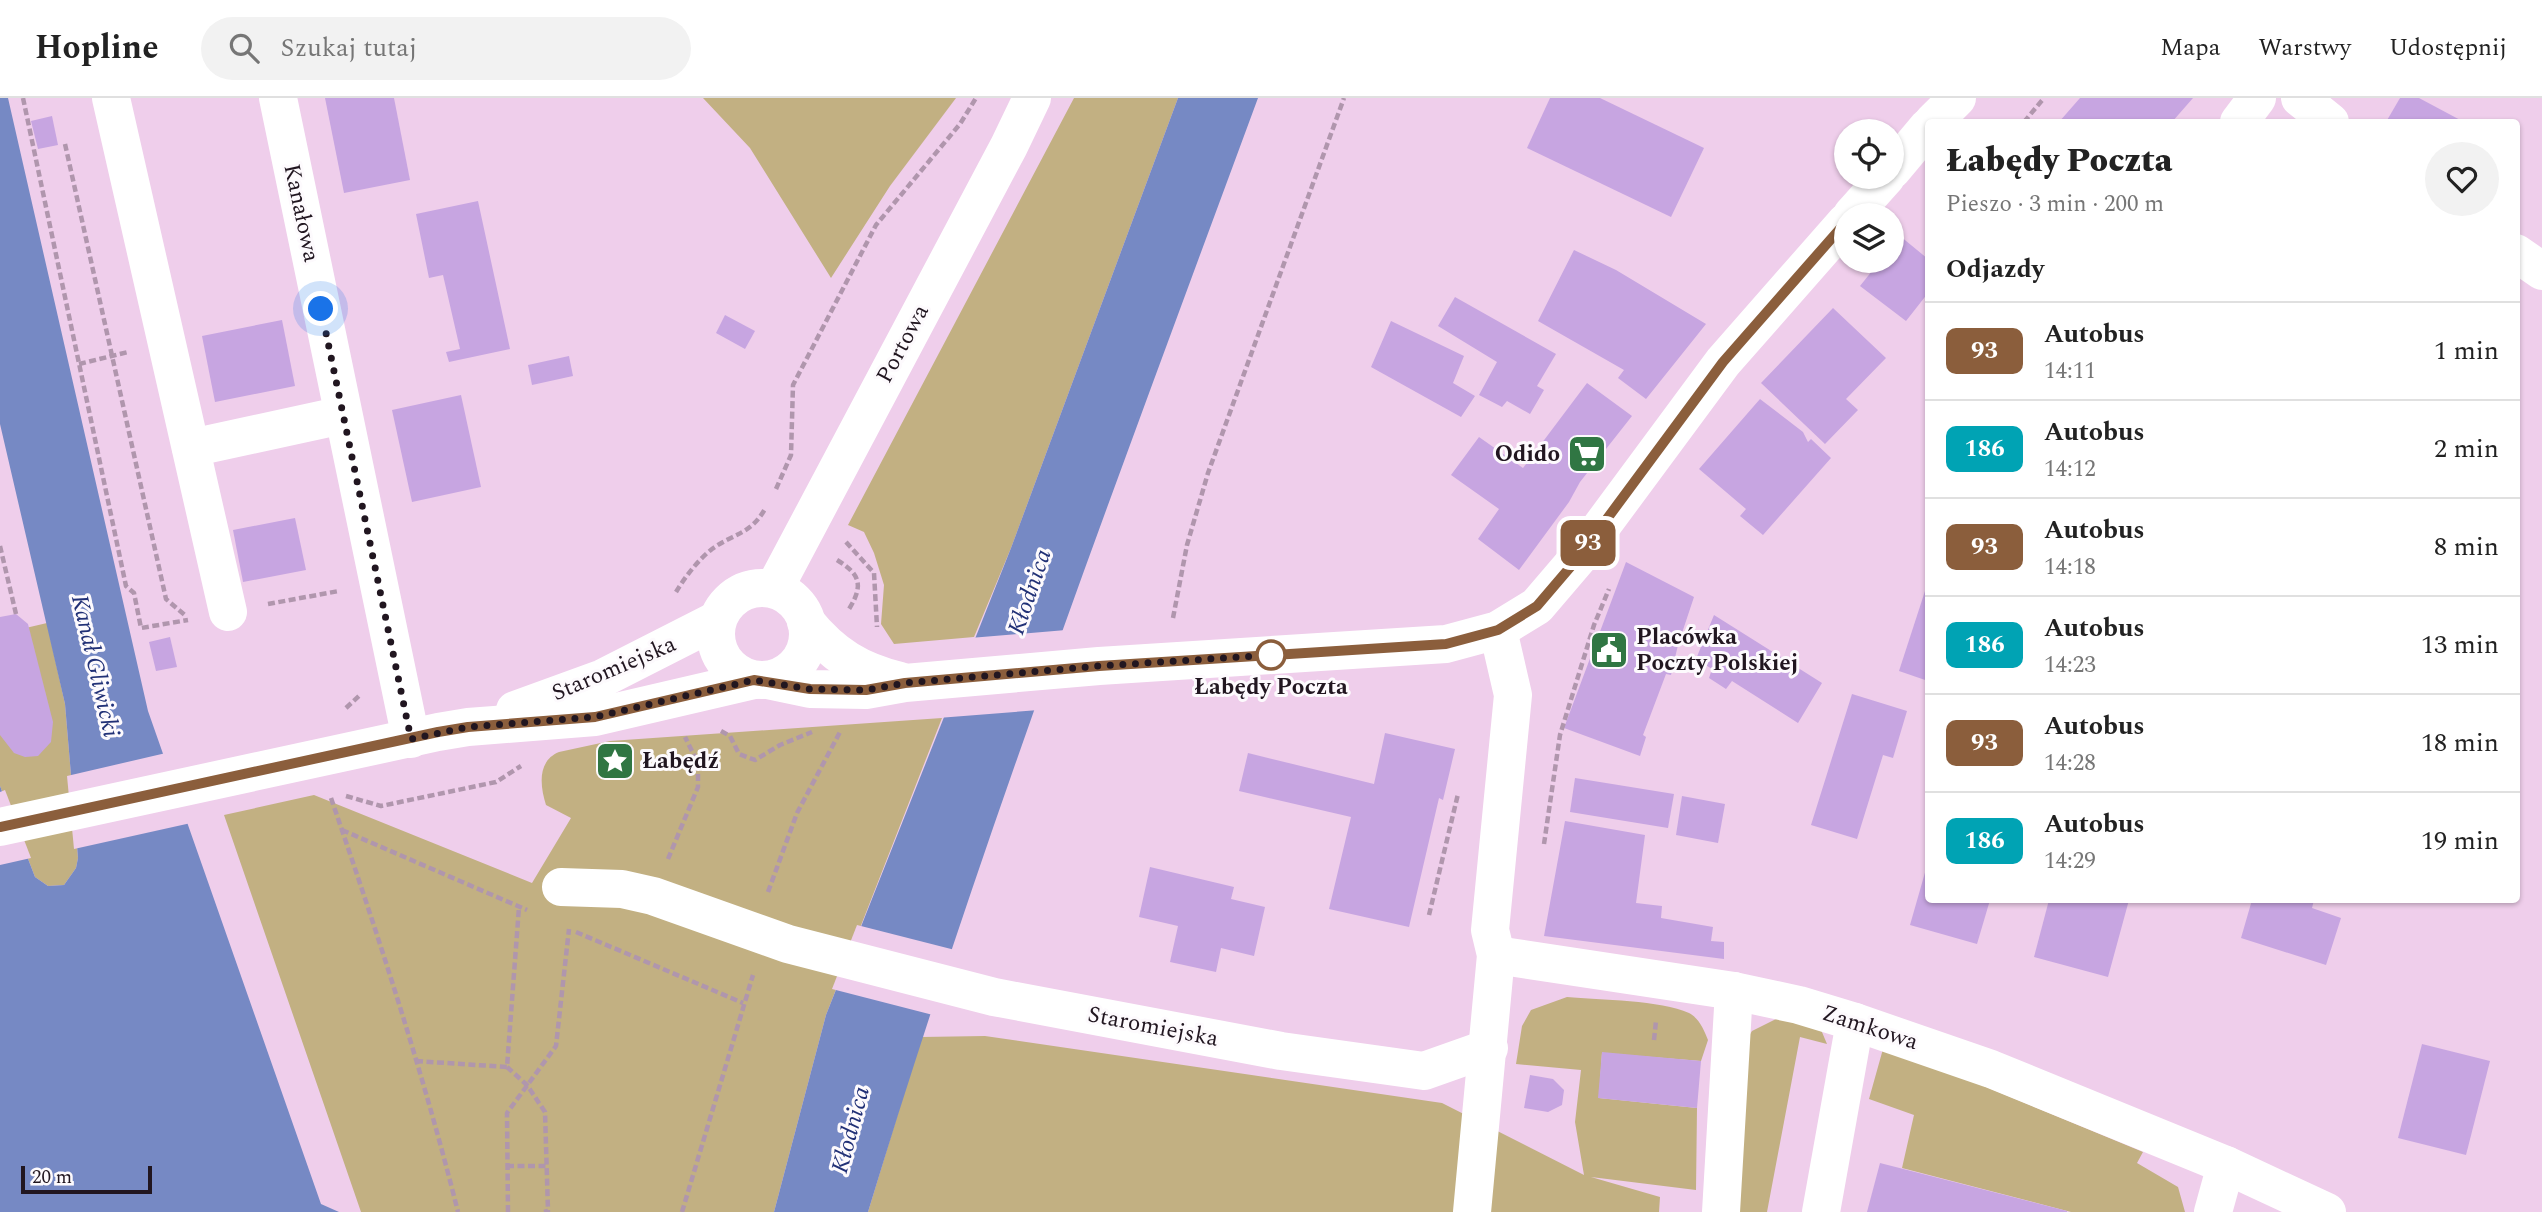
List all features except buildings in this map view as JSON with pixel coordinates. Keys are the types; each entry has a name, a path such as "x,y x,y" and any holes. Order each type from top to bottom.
{"street":[{"path":"111,98 228,612"},
{"name":"Kanałowa","path":"278,98 411,739"},
{"name":"Portowa","path":"774,589 1032,98"},
{"path":"1936,119 1957,98"},
{"path":"2241,119 2258,98"},
{"path":"2300,98 2326,119"},
{"path":"1904,156 1925,131"},
{"path":"1863,203 1876,189"},
{"name":"Staromiejska","path":"0,827 252,771 468,727 595,717 760,680 810,689 866,690 905,683 1131,664 1446,644 1498,630 1537,606 1578,558 1723,362 1834,236"},
{"path":"2520,256 2542,271"},
{"path":"191,448 343,415"},
{"path":"762,588 774,589 793,600 806,622 808,635 800,660 782,677 760,680 740,675 727,666 722,658 715,633 717,620 730,600 740,594 762,588"},
{"name":"Staromiejska","path":"468,727 603,678 717,620"},
{"name":"Staromiejska","path":"806,622 823,643 869,673 905,683"},
{"path":"1472,1212 1496,955 1490,930 1513,695 1498,630"},
{"name":"Staromiejska","path":"561,887 622,889 653,896 753,933 818,953 951,987 1281,1051 1424,1071 1489,1048"},
{"name":"Zamkowa","path":"1496,955 1734,991 1799,1005 1855,1022 1991,1069 2225,1165 2327,1212"},
{"path":"1721,1212 1734,991"},
{"path":"1821,1212 1855,1022"},
{"path":"2213,1212 2225,1165"}],"path":[{"path":"23,98 126,586 134,593 141,628"},
{"path":"773,495 791,455 793,385 799,372 876,225 960,124 976,98"},
{"path":"1172,622 1187,545 1208,473 1344,98"},
{"path":"2026,119 2044,98"},
{"path":"65,144 166,599 189,619"},
{"path":"670,601 685,578 712,549 756,525 768,505"},
{"path":"845,541 874,573 877,630"},
{"path":"0,546 16,614"},
{"path":"829,556 853,570 859,582 857,596 847,611"},
{"path":"1543,849 1560,735 1594,625"},
{"path":"653,896 698,787 698,763 682,729"},
{"path":"682,1212 756,965 753,933 797,813 841,730"},
{"path":"1429,915 1461,782"},
{"path":"328,791 378,935 458,1212"},
{"path":"507,1068 519,907"},
{"path":"508,1212 506,1113 556,1046 569,929"},
{"path":"416,1061 507,1068 527,1085 545,1112 547,1212"},
{"path":"507,1167 547,1166"}],"shaded area":[{"path":"703,98 956,98 890,186 831,278 750,148"},
{"path":"1074,98 1178,98 1011,548 974,637 894,644 881,624 884,585 874,553 864,532 848,525"},
{"path":"47,623 65,704 78,858 76,868 64,885 48,886 35,877 0,786 0,634"},
{"path":"942,718 826,1015 774,1212 361,1212 224,815 314,795 532,883 571,818 546,805 542,790 542,775 547,761 559,752 610,741"},
{"path":"1567,997 1647,1003 1677,1009 1696,1018 1708,1040 1701,1061 1602,1053 1599,1098 1697,1108 1696,1190 1591,1177 1660,1197 1659,1212 868,1212 921,1037 985,1036 1442,1103 1584,1175 1575,1122 1581,1070 1516,1064 1522,1026 1531,1010"},
{"path":"1778,1018 1819,1025 1827,1044 1800,1037 1767,1212 1736,1212 1742,1047 1752,1031"},
{"path":"1883,1049 1921,1060 2143,1152 2137,1163 2178,1187 2185,1212 2071,1212 1902,1168 1914,1115 1869,1099"}],"water":[{"name":"Kanał Gliwicki","path":"0,98 8,98 148,711 321,1204 339,1212 0,1212 0,786 35,877 48,886 64,885 76,868 78,858 65,704 0,424"},
{"name":"Kłodnica","path":"1178,98 1258,98 1055,652 958,931 868,1212 774,1212 826,1015 1011,548"}],"pier":[{"path":"1066,630 1039,710 938,718 970,638"},
{"path":"166,753 191,823 74,849 67,776"},
{"path":"5,790 31,858 0,865 0,792"},
{"path":"857,925 955,950 933,1015 832,989"}],"bus line":[{"name":"93","path":"0,827 438,732 468,727 595,717 754,680 810,689 866,690 905,683 1099,666 1391,648 1446,644 1471,639 1498,630 1537,606 1578,558 1649,458 1723,362 1834,236"}],"place":[{"name":"Odido","path":"1587,454"},
{"name":"Placówka Poczty Polskiej","path":"1609,650"},
{"name":"Łabędy Poczta","path":"1271,655"},
{"name":"Łabędź","path":"615,761"}],"route":[{"path":"321,309 411,739 468,727 595,717 754,680 810,689 866,690 905,683 1099,666 1271,655"}]}
